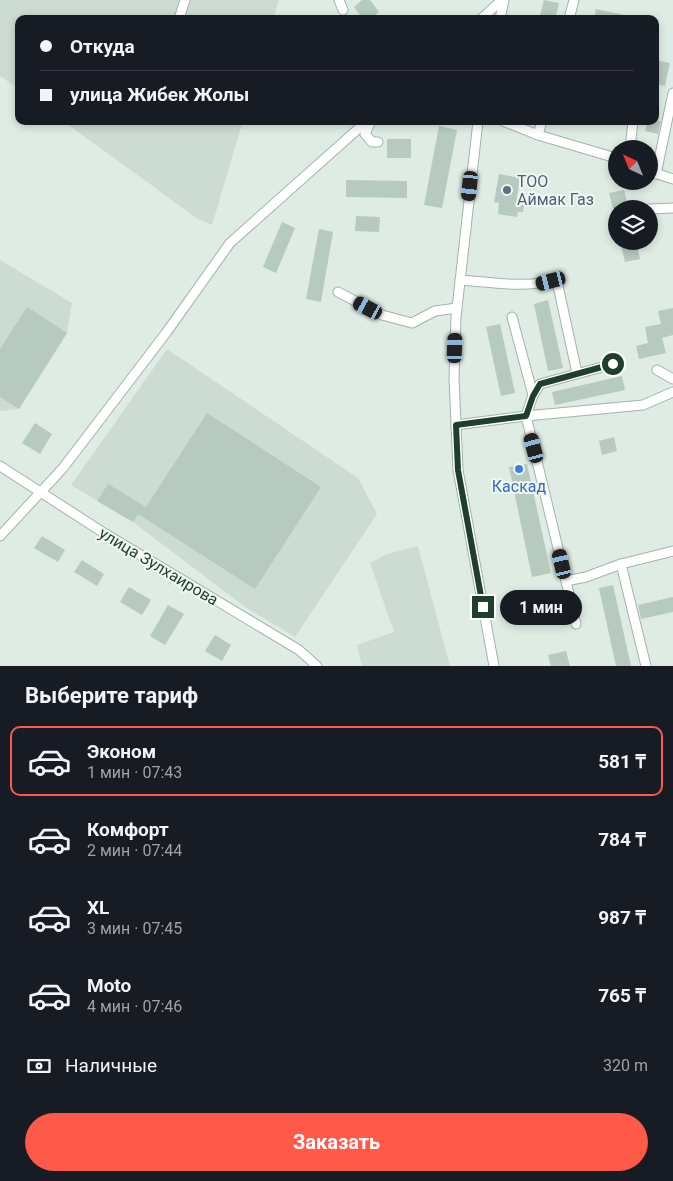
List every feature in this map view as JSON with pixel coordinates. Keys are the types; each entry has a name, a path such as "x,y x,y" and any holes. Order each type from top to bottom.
{"street":[{"path":"180,15 185,0"},
{"path":"339,0 343,10"},
{"path":"487,15 504,0"},
{"path":"501,15 504,0"},
{"path":"570,15 574,0"},
{"path":"658,152 673,93"},
{"path":"0,536 64,468 166,333 230,243 362,125"},
{"path":"370,125 365,134 372,142 378,142"},
{"path":"478,125 457,308 454,378 458,470 494,666"},
{"path":"513,125 538,135 608,156"},
{"path":"538,135 541,125"},
{"path":"631,140 633,125"},
{"path":"658,174 673,179"},
{"path":"658,209 673,208"},
{"path":"460,280 522,284 551,281 555,283 558,286 577,373"},
{"path":"338,292 382,315 412,323 435,310 457,308"},
{"path":"512,317 533,396"},
{"path":"576,624 526,416 533,396 540,384 613,364"},
{"path":"657,370 673,379"},
{"path":"456,425 526,416 643,405 673,392"},
{"name":"улица Зулхаирова","path":"0,466 104,533 299,650 317,666"},
{"path":"566,581 586,577 621,564 673,551"},
{"path":"621,564 646,666"}],"shaded area":[{"path":"0,0 279,0 274,15 15,15 15,86 0,76"},
{"path":"69,125 242,125 212,225 198,219"},
{"path":"0,260 72,303 67,333 19,409 0,411"},
{"path":"167,349 358,478 377,514 295,637 245,607 133,522 71,485"},
{"path":"418,546 450,666 362,666 357,645 394,632 370,563 387,554"}],"building":[{"path":"362,0 370,0 379,12 375,15 360,15 354,7"},
{"path":"544,0 559,3 556,15 540,15"},
{"path":"596,9 624,15 595,15"},
{"path":"659,61 670,63 665,86 659,85"},
{"path":"659,121 661,121 658,134 645,131 647,125 659,125"},
{"path":"439,126 457,130 442,208 424,205"},
{"path":"387,139 411,139 411,158 387,158"},
{"name":"ТОО Аймак Газ","path":"499,174 520,178 516,204 524,205 523,212 518,212 517,217 498,214 499,203 494,202"},
{"path":"346,180 407,181 407,198 346,197"},
{"path":"624,190 627,200 611,200 609,193"},
{"path":"356,216 380,217 379,232 355,231"},
{"path":"282,222 295,228 276,273 263,267"},
{"path":"319,229 333,232 321,302 306,299"},
{"path":"622,250 638,250 640,259 625,262"},
{"path":"548,300 563,368 548,371 534,304"},
{"path":"27,307 67,333 19,409 0,397 0,349"},
{"path":"673,308 673,335 662,338 666,353 639,359 636,346 648,343 645,327 661,324 658,311"},
{"path":"500,324 515,393 501,396 486,327"},
{"path":"622,376 625,390 555,405 552,392"},
{"path":"207,413 321,487 255,589 138,514 133,522 97,501 108,484 146,507"},
{"path":"35,423 52,434 40,454 22,443"},
{"path":"614,437 617,451 602,455 599,441"},
{"path":"527,464 551,573 532,577 509,467"},
{"path":"42,536 65,550 58,562 34,548"},
{"path":"82,560 104,574 97,586 74,572"},
{"path":"613,585 631,666 616,666 599,588"},
{"path":"129,587 151,600 142,615 120,602"},
{"path":"673,597 673,612 641,619 638,605"},
{"path":"168,605 184,614 165,645 150,636"},
{"path":"215,635 231,645 222,661 205,651"},
{"path":"566,651 570,666 551,666 548,655"}],"place":[{"name":"ТОО Аймак Газ","path":"507,190"},
{"name":"Каскад","path":"519,469"}],"route":[{"path":"483,607 458,470 456,425 526,416 533,396 540,384 613,364"}]}
